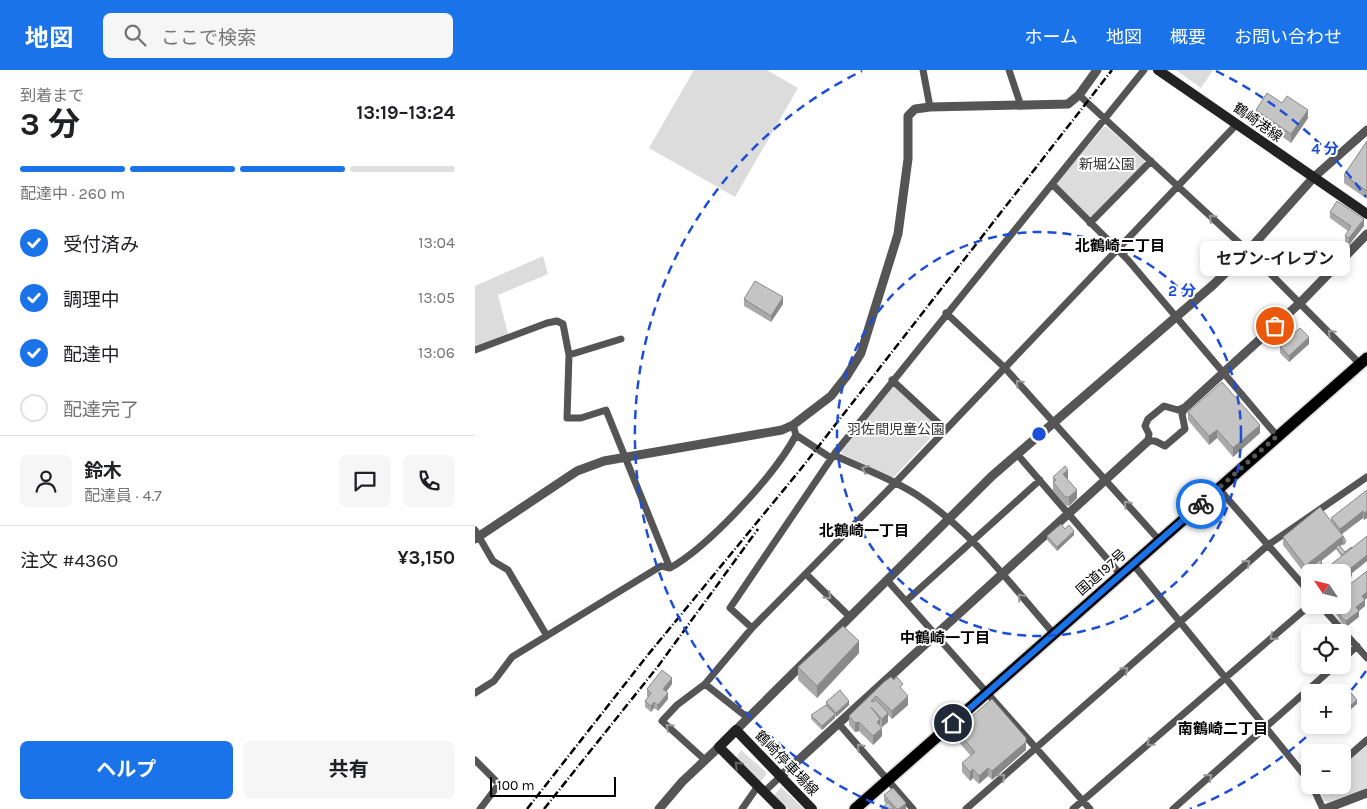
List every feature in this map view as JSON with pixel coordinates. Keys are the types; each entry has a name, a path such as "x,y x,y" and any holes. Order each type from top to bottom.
{"highway":[{"name":"国道197号","path":"855,809 1364,361"}],"main road":[{"name":"鶴崎港線","path":"1159,70 1367,214"},
{"name":"鶴崎停車場線","path":"719,747 735,730 812,809"},
{"path":"719,747 781,809"}],"street":[{"path":"923,70 930,106"},
{"path":"1009,70 1021,106"},
{"path":"547,636 508,570 493,561 476,535 577,471 604,461 782,430 793,425 831,396 861,353 898,234 908,159 908,116 915,109 930,106 1068,104 1079,95 1097,70"},
{"path":"752,628 730,608 833,457 946,313 1052,184 1109,121 1144,70"},
{"path":"1079,95 1364,361"},
{"path":"705,760 662,721 677,705 705,684 752,628 895,483 1004,366 1237,124"},
{"path":"735,730 947,520 1017,454 1176,317 1248,251 1315,177 1367,130"},
{"path":"1090,223 1151,161"},
{"path":"1052,184 1117,249 1277,436"},
{"path":"742,809 761,789 781,776 839,724 1148,441 1155,441 1165,446 1173,441 1185,428 1182,414 1187,406 1301,302 1367,234"},
{"path":"946,313 1004,366 1160,540"},
{"path":"475,350 557,321 563,324 569,355 567,418 581,418 606,410 670,568"},
{"path":"569,355 621,339"},
{"path":"893,380 945,429"},
{"path":"1148,441 1146,423 1152,416 1164,406 1178,410 1187,406"},
{"path":"793,425 796,435 833,457 895,483 924,500 973,541 1053,634"},
{"path":"475,694 494,681 512,657 661,566 670,568 689,557 767,477 796,435"},
{"path":"1017,454 1121,575"},
{"path":"966,809 1268,545 1367,477"},
{"path":"905,601 1040,480"},
{"path":"1219,489 1301,583"},
{"path":"1133,564 1301,771"},
{"path":"806,574 850,617"},
{"path":"887,580 1090,809"},
{"path":"1073,809 1301,613"},
{"path":"1328,614 1367,658"},
{"path":"1351,652 1357,646"},
{"path":"1173,809 1326,674"},
{"path":"705,684 749,718"},
{"path":"839,724 913,809"},
{"path":"1351,754 1367,740"},
{"path":"659,809 719,747"},
{"path":"475,760 499,784 480,809"},
{"path":"1316,794 1324,809 1367,793"}],"green space":[{"path":"694,70 767,70 798,88 735,197 649,148"},
{"path":"1176,70 1213,70 1201,88"},
{"name":"新堀公園","path":"1104,127 1107,127 1144,160 1144,164 1094,217 1089,216 1058,186 1057,182"},
{"path":"543,256 548,274 498,295 509,337 475,352 475,286"},
{"name":"羽佐間児童公園","path":"896,385 938,426 938,430 894,477 890,477 842,454 841,451 891,386"},
{"path":"1367,745 1367,788 1351,794 1351,759"},
{"path":"741,750 767,773 762,780 760,781 736,758"},
{"path":"781,787 804,809 788,809 774,795"},
{"path":"1322,794 1351,794 1329,802 1324,801"}],"building":[{"path":"1267,93 1282,103 1287,96 1308,110 1291,134 1256,110"},
{"path":"1367,141 1367,191 1344,175"},
{"path":"1337,201 1364,219 1349,238 1345,236 1351,226 1330,212"},
{"path":"755,281 783,297 771,316 744,299"},
{"path":"1300,328 1309,337 1289,356 1280,346"},
{"path":"1222,382 1260,425 1233,448 1217,430 1209,436 1188,412"},
{"path":"1065,466 1068,470 1063,474 1077,490 1069,497 1065,497 1053,482 1056,480 1053,477"},
{"path":"1367,490 1367,511 1364,513 1363,511 1340,529 1331,518"},
{"path":"1320,507 1343,536 1308,564 1303,564 1283,537"},
{"path":"1061,524 1065,529 1069,525 1074,531 1057,547 1047,536"},
{"path":"1367,536 1367,555 1351,568 1351,564 1332,564"},
{"path":"1339,545 1345,552 1352,548 1342,555 1336,547"},
{"path":"1367,571 1367,592 1362,596 1365,600 1356,607 1359,611 1346,621 1340,614 1351,614 1351,583"},
{"path":"843,626 859,641 817,686 798,667"},
{"path":"662,670 672,678 663,689 668,693 658,705 654,702 651,706 645,701 651,693 647,689"},
{"path":"891,677 894,680 897,677 903,684 900,687 908,696 892,711 876,696 871,701 876,700 888,713 882,719 871,707 880,719 877,722 882,728 873,736 859,722 855,723 849,716"},
{"path":"840,690 849,701 836,713 826,702"},
{"path":"1351,693 1357,700 1351,705"},
{"path":"992,699 1026,738 1026,742 992,771 988,768 979,776 973,769 970,772 962,763 975,752 956,730"},
{"path":"826,705 835,714 822,726 811,715"},
{"path":"893,788 906,803 899,809 884,795"},
{"path":"888,802 894,809 881,809"}],"railway":[{"path":"527,809 647,656 800,470 1112,70"},
{"path":"544,809 659,665 758,529"}],"way so far":[{"path":"1201,504 1277,436 1223,372 1275,326"}],"place":[{"name":"セブン-イレブン","path":"1275,326"}],"district":[{"name":"北鶴崎二丁目","path":"1120,246"},
{"name":"北鶴崎一丁目","path":"864,531"},
{"name":"中鶴崎一丁目","path":"945,638"},
{"name":"南鶴崎二丁目","path":"1223,729"}],"route":[{"path":"953,723 1201,504"}]}
